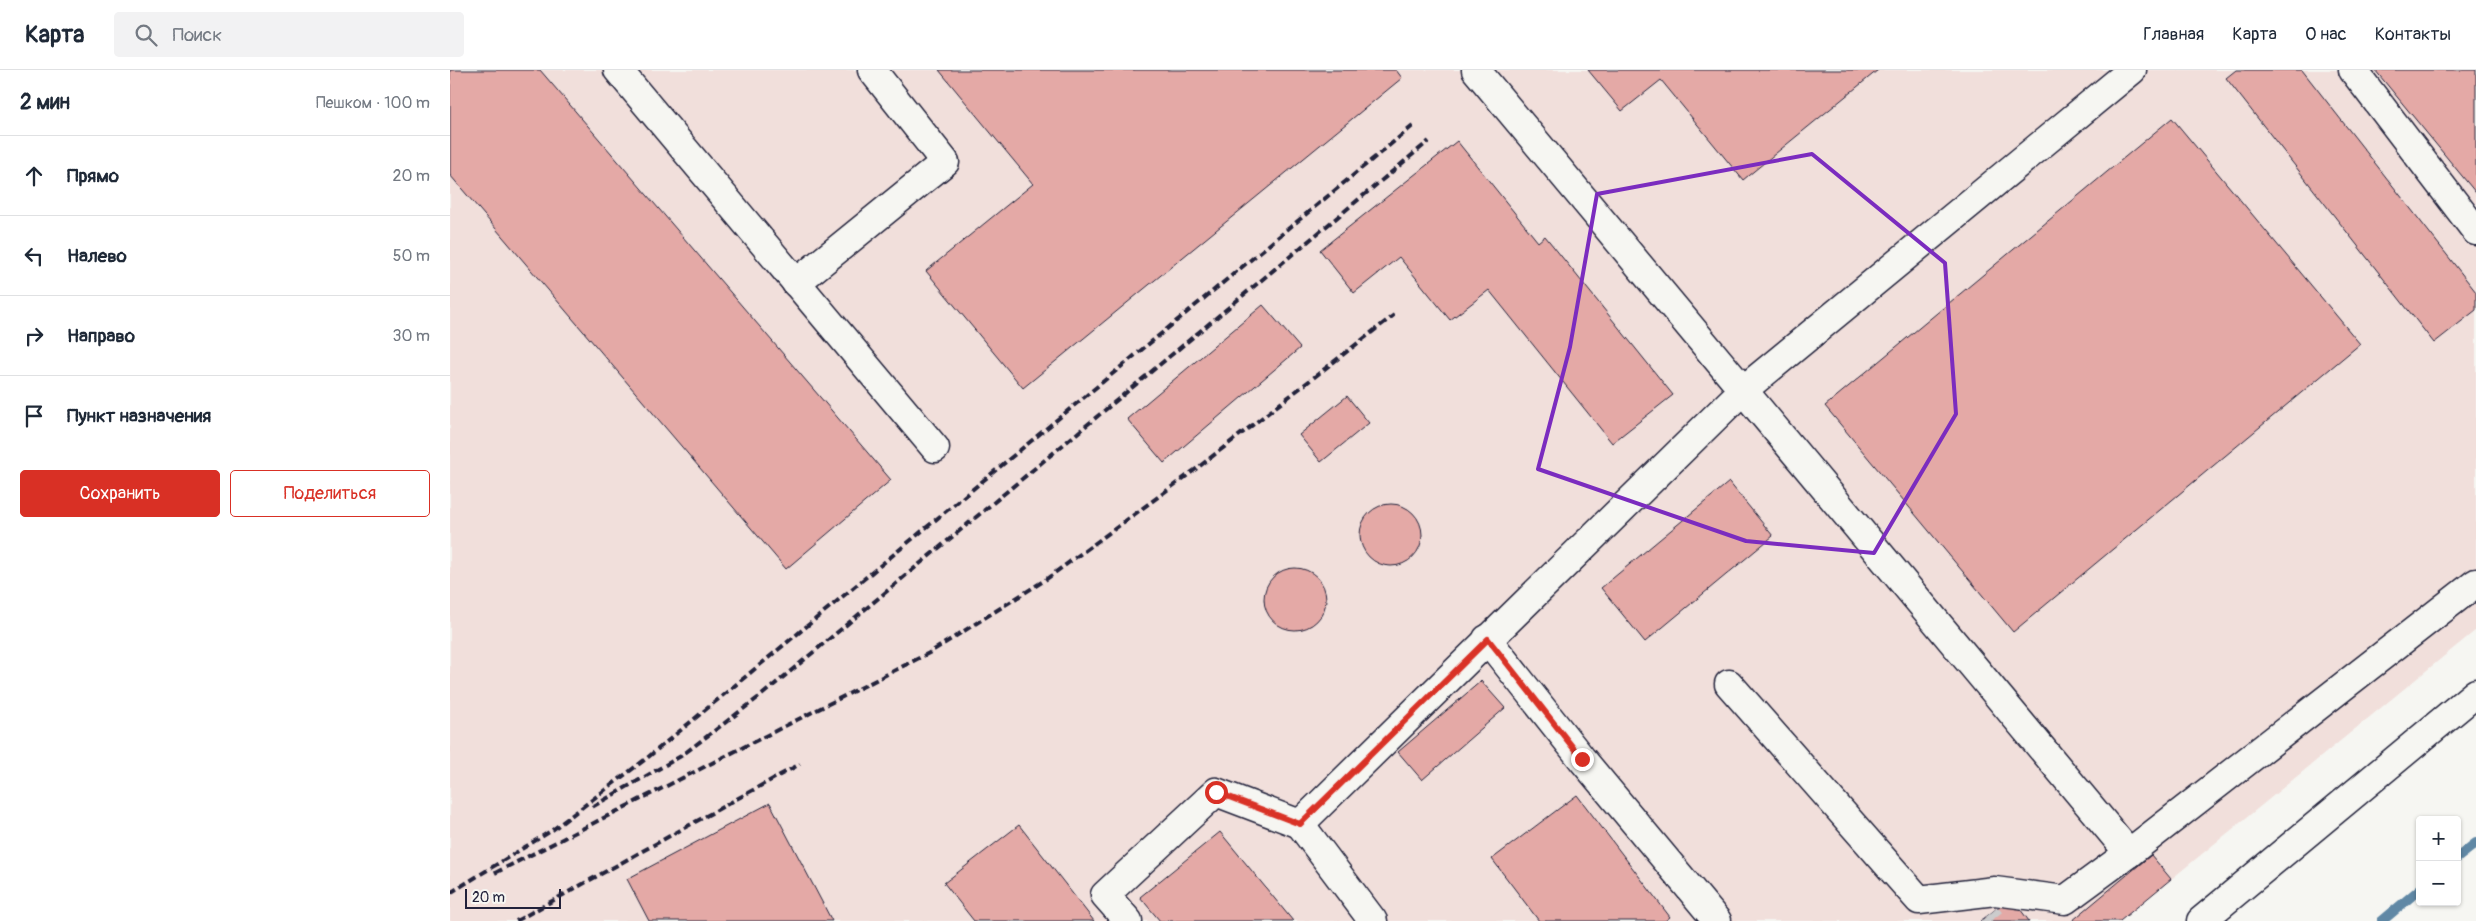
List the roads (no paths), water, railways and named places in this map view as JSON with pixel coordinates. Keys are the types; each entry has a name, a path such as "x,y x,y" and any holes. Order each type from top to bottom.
{"lane":[{"path":"618,70 935,448"},
{"path":"796,283 945,162 872,70"},
{"path":"1476,70 2129,853"},
{"path":"1300,824 1742,391 2132,70"},
{"path":"2353,70 2476,231"},
{"path":"1729,684 1919,900 1995,891 2065,900 2129,853 2476,583"},
{"path":"1488,639 1582,759 1717,921"},
{"path":"2201,921 2476,693"},
{"path":"1128,921 1105,895 1216,792 1300,824 1372,921"},
{"path":"1969,894 1986,916"}],"waterway":[{"path":"2461,855 2476,843"},
{"path":"2382,921 2416,892"}],"tunnel":[{"path":"1987,916 1991,921"}],"railway":[{"path":"450,893 551,831 647,758 1414,125"},
{"path":"592,807 681,756 763,694 1429,141"},
{"path":"495,873 929,653 1045,580 1196,469 1394,315"},
{"path":"516,921 800,764"}]}
